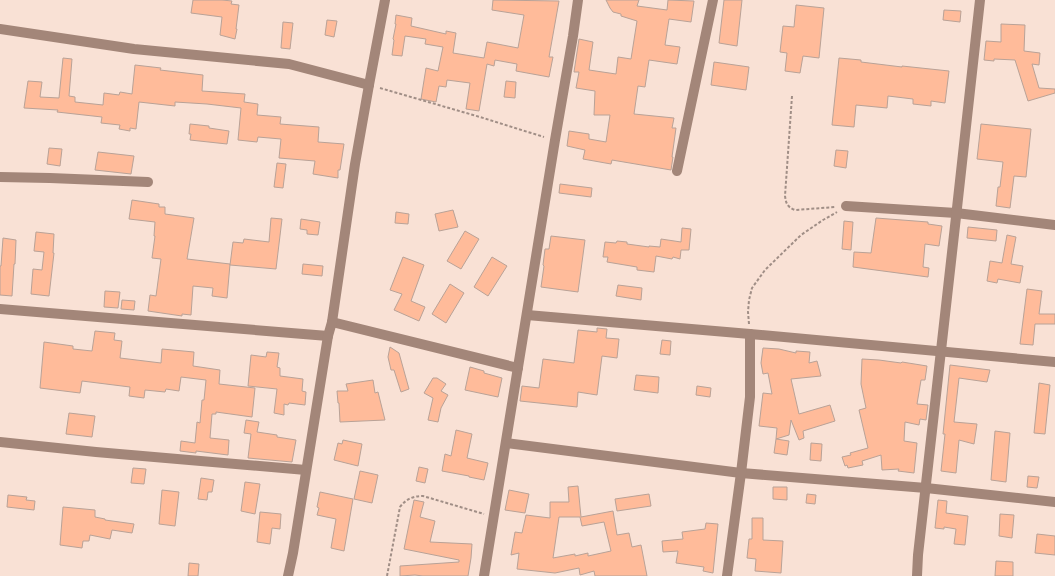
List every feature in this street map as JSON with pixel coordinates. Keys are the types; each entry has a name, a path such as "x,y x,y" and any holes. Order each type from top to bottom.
{"street":[{"path":"288,576 328,336 332,322 355,164 385,0"},
{"path":"484,576 578,0"},
{"path":"678,171 713,0"},
{"path":"917,576 918,555 942,352 980,0"},
{"path":"0,29 134,49 289,64 369,85"},
{"path":"0,177 148,182"},
{"path":"846,206 956,213 1055,226"},
{"path":"0,309 328,336"},
{"path":"527,315 1055,362"},
{"path":"332,322 518,368"},
{"path":"727,576 750,397 750,334"},
{"path":"0,442 96,452 306,470"},
{"path":"506,443 741,473 926,488 1055,502"}],"path":[{"path":"369,85 555,140"},
{"path":"792,96 785,196 786,201 788,205 795,210 846,206"},
{"path":"750,334 748,312 749,300 752,288 765,270 801,235 846,206"},
{"path":"388,576 400,507 407,499 423,496 494,517"}],"building":[{"path":"193,0 232,1 231,4 239,5 235,39 220,35 222,17 191,13"},
{"path":"493,0 559,1 549,57 553,57 549,77 516,71 517,64 495,60 494,66 487,64 479,111 466,109 470,83 447,80 446,87 439,86 436,102 421,99 426,68 438,71 443,47 425,44 426,39 405,36 402,56 392,55 396,15 412,18 411,26 446,34 446,31 456,33 453,53 484,58 487,42 518,48 524,15 492,10"},
{"path":"606,0 639,0 637,6 667,10 668,0 694,1 691,22 669,19 665,45 680,47 677,64 649,60 645,87 638,86 634,114 674,118 672,128 676,128 671,170 612,160 611,164 583,159 585,150 567,146 569,131 589,134 589,139 606,142 610,115 594,115 595,91 576,88 579,72 574,72 579,39 593,42 589,70 616,74 618,57 631,59 637,21 613,12"},
{"path":"724,0 742,0 737,46 719,43"},
{"path":"796,5 824,8 819,58 803,56 800,73 785,71 787,53 780,52 783,26 794,27"},
{"path":"944,10 961,11 960,22 943,20"},
{"path":"327,20 337,21 334,37 325,35"},
{"path":"283,22 293,23 290,49 281,48"},
{"path":"1001,24 1025,25 1024,51 1040,53 1039,65 1032,64 1039,88 1055,89 1055,93 1028,101 1015,60 984,60 986,41 1001,42"},
{"path":"63,58 72,59 69,96 75,97 75,102 103,105 104,93 119,95 120,92 132,94 135,65 161,68 160,70 203,75 202,91 245,94 244,102 258,104 257,115 281,117 280,124 319,127 318,142 344,144 340,170 338,170 338,178 313,174 315,161 279,158 281,139 258,137 257,142 238,140 241,108 175,102 175,106 139,102 136,129 130,128 130,131 119,129 120,125 101,123 102,117 57,112 58,110 24,108 28,81 42,82 40,97 59,98"},
{"path":"839,58 902,67 949,71 945,103 931,101 931,106 913,104 913,99 888,96 887,108 856,105 854,127 832,125"},
{"path":"714,62 749,67 746,90 711,85"},
{"path":"506,81 516,82 515,98 504,97"},
{"path":"190,124 209,126 209,128 229,131 227,144 190,140"},
{"path":"981,124 1031,129 1026,177 1014,176 1010,208 996,206 1003,162 977,159"},
{"path":"49,148 62,149 60,166 47,164"},
{"path":"836,150 848,151 846,168 834,166"},
{"path":"98,152 134,156 131,174 95,170"},
{"path":"277,163 286,164 283,188 274,187"},
{"path":"560,184 592,188 591,197 559,193"},
{"path":"132,200 159,204 159,207 165,207 165,214 194,218 187,259 230,264 227,298 212,296 213,288 193,286 191,315 182,314 182,316 148,311 150,295 156,296 161,259 152,258 155,222 129,219"},
{"path":"453,210 458,227 439,231 435,214"},
{"path":"396,212 409,214 408,224 395,223"},
{"path":"271,218 282,219 276,269 230,265 233,242 243,243 244,239 269,242"},
{"path":"876,218 928,222 928,224 942,226 939,246 925,244 923,267 929,268 928,277 853,267 854,252 871,253"},
{"path":"301,219 320,222 318,235 307,234 307,230 300,229"},
{"path":"844,221 853,222 851,250 842,249"},
{"path":"968,227 997,230 996,241 967,238"},
{"path":"682,228 691,229 689,250 681,250 680,259 656,256 654,272 637,270 637,267 607,262 608,257 603,257 605,242 616,243 617,241 627,242 627,244 660,247 661,239 681,242"},
{"path":"465,231 479,239 461,269 447,261"},
{"path":"36,232 54,234 54,253 49,296 31,294 33,269 42,270 44,252 34,251"},
{"path":"1007,235 1016,237 1011,264 1023,266 1020,283 998,279 997,283 987,281 990,261 1002,263"},
{"path":"551,236 585,240 578,292 541,287 545,249 549,249"},
{"path":"3,238 16,240 12,296 0,295 0,266"},
{"path":"403,257 424,265 411,301 425,307 419,321 394,310 402,294 390,290"},
{"path":"492,257 507,266 488,296 474,287"},
{"path":"303,264 323,266 322,276 302,274"},
{"path":"450,284 464,293 446,323 432,314"},
{"path":"618,285 642,288 641,300 616,296"},
{"path":"1027,289 1042,291 1039,314 1055,314 1055,324 1035,324 1033,345 1020,344"},
{"path":"105,291 120,292 118,308 104,307"},
{"path":"122,300 135,301 134,310 121,309"},
{"path":"597,328 607,329 606,338 619,339 617,358 602,356 597,395 578,392 577,407 520,401 522,386 539,388 543,359 574,363 578,330 597,332"},
{"path":"95,331 115,333 114,340 122,341 120,358 161,363 162,349 194,352 193,366 220,370 219,384 255,388 252,417 216,412 216,414 212,414 210,438 229,440 228,455 196,451 196,453 180,451 181,441 195,443 197,422 200,423 206,380 181,377 179,391 166,389 165,392 145,390 144,398 129,396 130,387 82,381 80,393 40,388 44,342 73,346 73,349 92,351"},
{"path":"662,340 671,341 670,355 660,354"},
{"path":"390,347 399,353 409,389 401,392 394,370 391,370 388,357"},
{"path":"763,348 779,349 796,353 796,351 810,352 809,363 817,361 821,376 791,379 799,414 830,405 835,421 803,431 804,438 799,440 791,420 789,435 776,439 777,428 759,426 763,393 772,394 768,373 763,374 761,363"},
{"path":"267,352 279,353 277,367 280,368 280,376 303,379 302,391 306,392 305,405 289,403 288,405 284,404 284,415 274,413 277,389 248,386 251,355 266,357"},
{"path":"862,359 902,362 927,366 925,380 921,380 917,404 928,405 926,420 920,419 919,425 905,422 904,441 917,443 914,473 898,471 899,469 882,470 881,455 862,461 863,465 848,468 847,465 845,466 842,457 868,448 859,410 866,408 861,384"},
{"path":"950,365 990,370 987,382 959,378 954,422 977,424 974,444 959,440 956,473 941,471"},
{"path":"470,367 502,378 498,397 465,390"},
{"path":"636,375 659,377 658,393 634,390"},
{"path":"433,378 437,378 446,384 441,391 448,395 441,408 438,422 428,420 433,398 424,393"},
{"path":"373,380 375,393 378,392 385,420 340,422 337,391 348,391 346,384"},
{"path":"1039,383 1050,385 1045,434 1034,433"},
{"path":"697,386 711,388 710,397 696,395"},
{"path":"69,413 95,416 92,437 66,434"},
{"path":"246,420 259,422 257,432 296,440 292,462 248,458 251,434 244,433"},
{"path":"456,430 472,434 467,458 488,463 484,480 442,471 445,454 451,456"},
{"path":"995,431 1010,433 1006,482 991,480"},
{"path":"776,439 789,441 787,455 774,453"},
{"path":"343,440 362,444 358,466 334,460 338,443 342,444"},
{"path":"811,443 822,444 821,461 810,460"},
{"path":"419,467 428,469 425,483 416,481"},
{"path":"133,468 146,469 144,484 131,483"},
{"path":"360,471 378,475 372,503 354,499"},
{"path":"1028,476 1039,477 1037,488 1027,487"},
{"path":"201,478 214,480 212,492 208,492 207,500 198,499"},
{"path":"245,482 260,484 255,514 241,511"},
{"path":"578,486 581,517 613,511 617,535 629,533 632,547 641,545 647,576 595,576 594,571 580,575 579,568 555,573 517,569 519,553 511,555 515,532 522,533 526,515 550,518 550,502 569,502 568,487","holes":["559,517 580,517 582,526 604,522 611,551 588,556 588,553 553,558"]},
{"path":"773,487 787,487 787,500 773,499"},
{"path":"162,490 179,492 175,526 159,524"},
{"path":"509,490 529,494 525,513 505,510"},
{"path":"320,492 353,499 344,551 331,548 336,519 317,515"},
{"path":"649,494 651,506 617,511 615,499"},
{"path":"807,494 816,495 815,504 806,503"},
{"path":"8,495 27,497 26,500 35,501 34,510 7,507"},
{"path":"414,500 424,502 420,517 435,521 430,542 472,544 468,576 400,576 400,566 459,562 459,560 404,549"},
{"path":"938,500 947,501 946,513 968,516 965,545 954,544 956,529 944,527 944,529 935,528"},
{"path":"63,507 95,510 95,517 134,524 132,533 112,530 110,539 90,535 89,541 83,541 82,548 60,545"},
{"path":"260,512 281,514 280,529 272,528 270,544 257,542"},
{"path":"1000,514 1014,515 1012,538 999,536"},
{"path":"752,518 763,518 763,540 783,541 781,573 755,571 756,559 747,558 749,539 752,539"},
{"path":"706,523 718,524 713,573 703,571 704,567 676,563 678,551 663,552 662,541 683,539 682,532 705,529"},
{"path":"1037,534 1055,536 1055,555 1035,553"},
{"path":"996,561 1013,562 1013,576 995,576"},
{"path":"189,563 199,564 198,576 188,576"}]}
